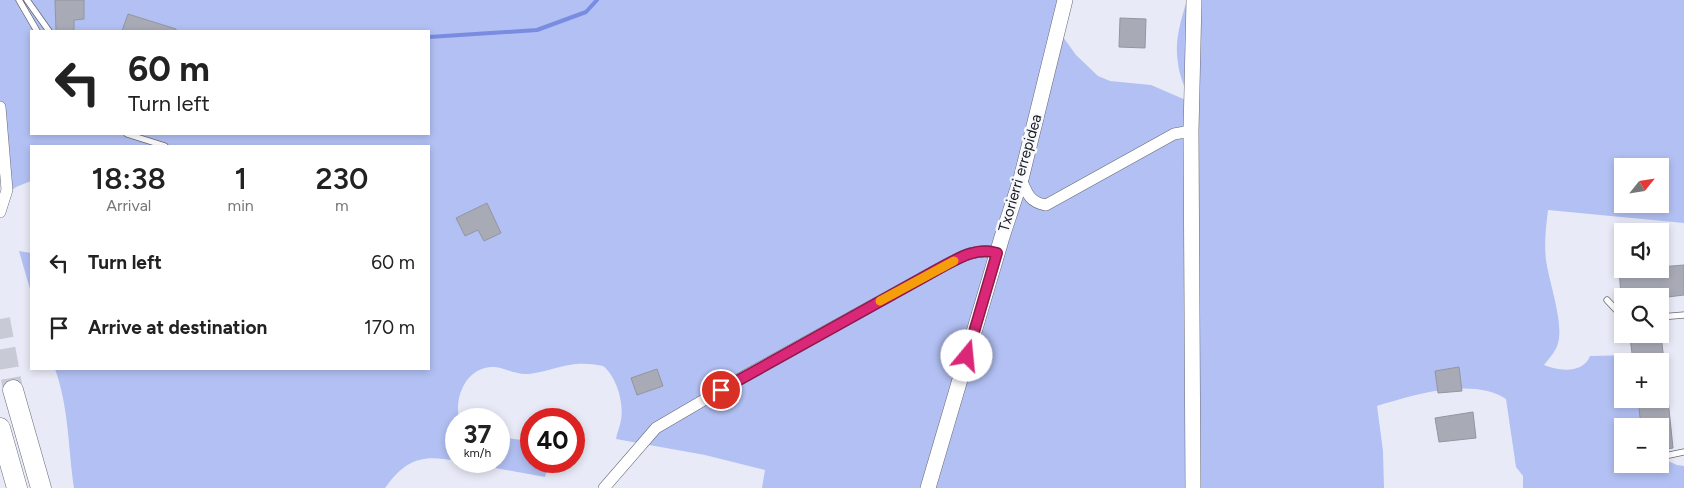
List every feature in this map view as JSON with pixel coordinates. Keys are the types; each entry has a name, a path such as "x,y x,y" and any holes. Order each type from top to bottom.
{"highway":[{"path":"13,390 42,488"},
{"path":"0,428 17,488"}],"street":[{"name":"Txorierri errepidea","path":"928,488 997,253 1022,179 1064,0"},
{"path":"1193,488 1191,131 1194,0"},
{"path":"0,107 7,190 0,212"},
{"path":"1022,179 1028,197 1035,203 1046,205 1174,134 1191,131"},
{"path":"604,488 656,428 750,372 967,254 986,250 997,253"}],"lane":[{"path":"18,0 36,30"},
{"path":"27,0 48,30"},
{"path":"130,135 162,145"},
{"path":"1607,300 1614,307"},
{"path":"1669,316 1684,315"},
{"path":"1669,455 1684,452"}],"shaded area":[{"path":"0,0 1058,0 1053,23 1076,55 1098,76 1110,81 1151,85 1188,101 1177,55 1179,31 1187,0 1684,0 1684,223 1548,210 1545,241 1546,260 1558,314 1559,335 1556,349 1544,365 1556,369 1570,370 1582,366 1590,356 1614,355 1614,408 1639,408 1641,418 1614,418 1614,473 1669,473 1669,461 1684,466 1684,488 1523,488 1523,476 1516,467 1506,399 1477,389 1460,389 1425,393 1377,406 1383,451 1384,488 762,488 765,470 705,455 616,439 622,413 616,383 603,366 573,364 528,374 494,367 476,371 464,384 458,408 445,408 445,459 434,458 416,461 400,471 385,488 74,488 66,413 55,370 430,370 430,145 30,145 30,181 16,187 5,196 0,177"},
{"path":"19,251 30,253 30,289"},
{"path":"510,438 520,440 520,472 510,471"},
{"path":"523,473 546,473 545,477"}],"building":[{"path":"55,0 84,0 84,19 74,20 74,30 56,30"},
{"path":"128,14 176,29 176,30 122,30"},
{"path":"1120,18 1146,19 1145,48 1119,47"},
{"path":"487,203 501,233 484,241 478,230 465,236 456,218"},
{"path":"1684,265 1684,295 1669,297 1669,288 1620,288 1620,278 1669,278 1669,266"},
{"path":"1631,343 1662,343 1663,353 1632,353"},
{"path":"1459,367 1462,391 1438,393 1435,371"},
{"path":"657,369 663,386 637,395 631,378"},
{"path":"1639,408 1669,408 1673,448 1669,449 1669,418 1640,418"},
{"path":"1473,412 1476,438 1439,442 1435,418"}],"waterway":[{"path":"430,37 537,30 586,12 597,0"}],"tunnel":[{"path":"0,319 13,390"}],"slow traffic":[{"path":"880,301 954,261"}],"route":[{"path":"721,390 750,372 940,268 967,254 986,250 997,253 967,356"}]}
